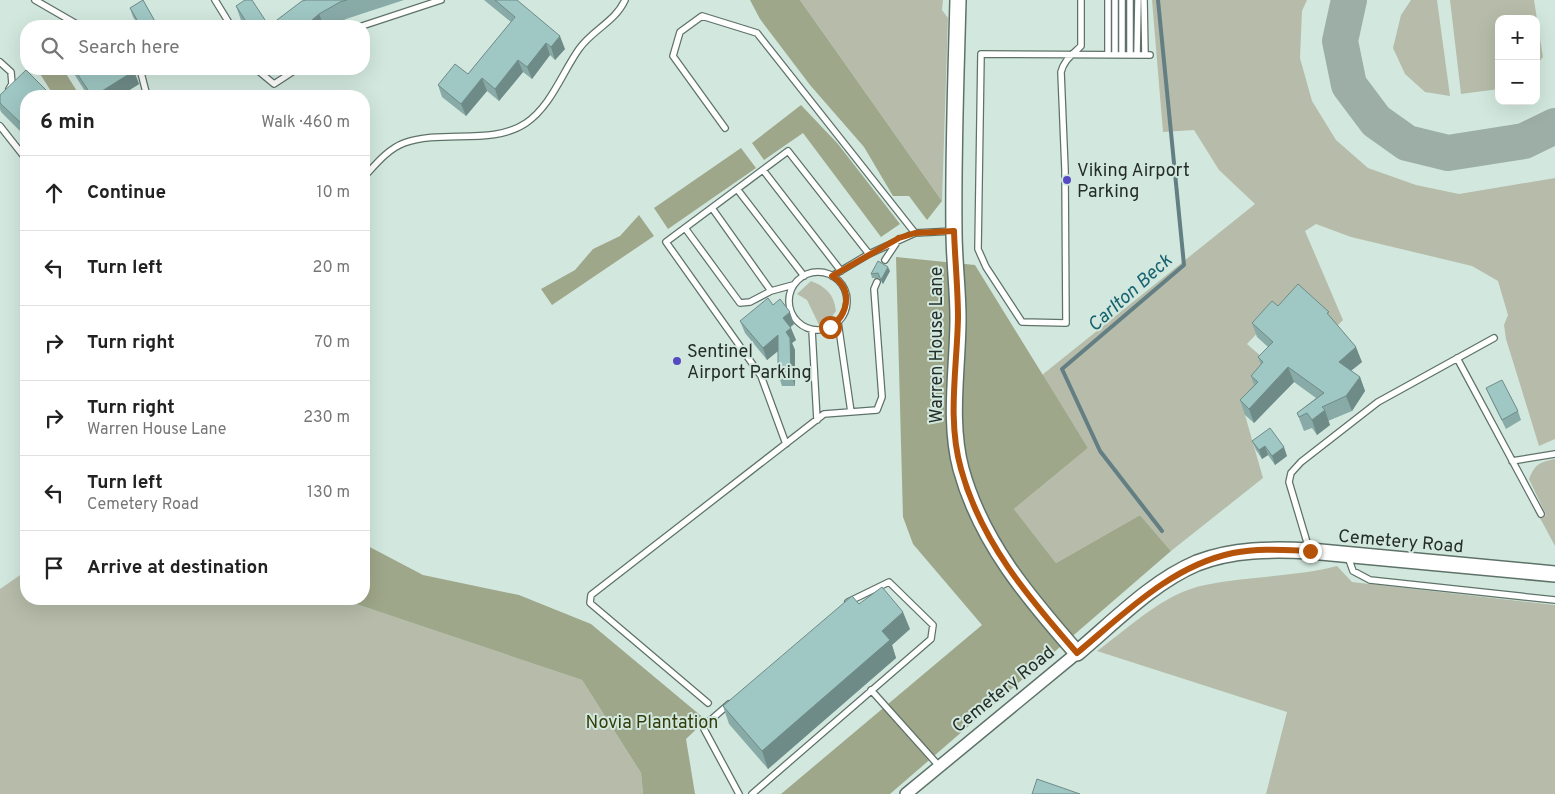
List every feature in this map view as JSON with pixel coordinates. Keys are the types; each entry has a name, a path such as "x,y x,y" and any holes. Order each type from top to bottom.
{"street":[{"name":"Warren House Lane","path":"958,0 954,231 958,317 954,421 960,468 976,514 999,557 1023,591 1077,653"},
{"name":"Cemetery Road","path":"906,794 1162,583 1196,564 1234,552 1279,549 1555,574"}],"lane":[{"path":"35,0 70,20"},
{"path":"215,0 227,20"},
{"path":"370,23 441,0"},
{"path":"370,171 384,156 403,144 433,136 502,134 526,123 542,108 580,48 594,33 613,18 625,0"},
{"path":"1081,0 1081,46 1073,54 1064,62 1061,72 1065,170 1066,323 1022,322 986,267 978,249 981,54 1073,54 1119,54 1147,55 1144,0"},
{"path":"1108,0 1108,54"},
{"path":"1115,0 1119,54"},
{"path":"1119,54 1122,0"},
{"path":"1130,0 1130,55"},
{"path":"1137,55 1138,0"},
{"path":"724,128 674,56 680,32 702,16 756,33 915,233"},
{"path":"0,62 11,72 12,84 8,92"},
{"path":"143,75 146,90"},
{"path":"263,75 274,84 288,75"},
{"path":"0,126 20,151"},
{"path":"786,444 761,376 666,242 788,151 869,254"},
{"path":"763,170 841,271"},
{"path":"737,189 804,276"},
{"path":"712,208 771,291"},
{"path":"685,228 740,303 750,302 771,291 793,285 804,276 818,272 832,276 842,286 846,295 844,314 838,322 822,330 812,330 803,327 791,312 789,294 793,285"},
{"path":"832,276 899,238 915,233 954,231"},
{"path":"886,260 899,238"},
{"path":"708,703 590,603 591,595 824,414 876,410 882,398 874,289 877,282"},
{"path":"838,322 851,412"},
{"path":"812,330 817,420"},
{"path":"1310,551 1289,482 1291,473 1301,462 1378,402 1494,338"},
{"path":"1457,358 1541,514"},
{"path":"1512,461 1555,454"},
{"path":"1348,555 1353,571 1370,580 1555,600"},
{"path":"752,794 931,638 933,625 889,582 852,599 844,605"},
{"path":"871,690 939,766"},
{"path":"735,699 706,724 704,729 739,794"}],"green space":[{"path":"750,0 800,0 942,201 927,220 909,196 893,196 864,147 810,85 760,19"},
{"path":"800,0 943,0 942,10 948,18 942,201"},
{"path":"1152,0 1307,0 1302,11 1300,58 1312,101 1336,140 1368,168 1416,185 1459,194 1555,178 1555,439 1539,446 1506,339 1504,325 1508,315 1498,281 1472,266 1351,237 1316,224 1305,231 1343,320 1337,326 1298,290 1247,344 1271,365 1263,396 1245,415 1263,478 1171,551 1140,515 1056,563 1014,509 1088,448 1042,375 1255,204 1219,170 1194,130 1163,132"},
{"path":"1411,0 1437,0 1450,96 1425,92 1405,74 1393,48 1401,15"},
{"path":"1450,0 1534,0 1536,15 1495,15 1495,90 1461,94"},
{"path":"1540,38 1543,57 1540,60"},
{"path":"41,75 67,75 76,90 50,90"},
{"path":"801,105 838,144 900,224 881,237 803,133 764,160 752,143"},
{"path":"741,148 756,168 668,229 654,208"},
{"path":"639,215 654,236 552,305 541,289 575,270 593,249 620,236"},
{"path":"896,257 975,265 1088,448 1014,509 1056,563 1140,515 1171,551 890,794 781,794 982,625 913,544 903,517"},
{"path":"811,281 828,292 835,305 836,311 825,326 820,327 807,300 797,294"},
{"path":"1555,459 1555,546 1540,518 1546,515 1529,479 1533,470 1539,464"},
{"name":"Novia Plantation","path":"370,547 423,575 519,595 591,624 706,720 686,739 695,794 643,794 641,773 582,680 359,605 370,605"},
{"path":"1337,566 1352,582 1555,605 1555,794 1266,794 1287,712 1097,651 1148,612 1175,595 1190,589 1221,582 1321,570"},
{"path":"20,575 20,605 359,605 582,680 641,773 643,794 0,794 0,589"}],"building":[{"path":"143,0 154,20 137,20 130,8"},
{"path":"245,0 252,0 265,20 245,20 236,6"},
{"path":"347,0 319,14 312,20 277,20 302,1"},
{"path":"495,0 517,0 560,36 551,47 546,43 527,67 518,60 495,89 482,78 461,104 438,85 455,64 468,74 515,17"},
{"path":"21,75 31,75 46,90 20,90 20,122 0,103 0,95"},
{"path":"78,75 128,75 104,90 88,90"},
{"path":"878,261 888,267 881,280 878,273 871,274"},
{"path":"1298,284 1329,312 1327,313 1356,347 1339,362 1360,377 1346,396 1322,407 1325,410 1312,420 1307,413 1299,417 1297,413 1324,393 1288,367 1249,409 1240,400 1258,382 1251,376 1263,362 1258,357 1273,342 1252,323 1272,301 1278,306"},
{"path":"768,298 773,305 780,299 790,312 783,318 791,328 786,332 790,338 791,374 778,374 778,335 763,348 740,321"},
{"path":"1502,380 1518,411 1502,420 1486,388"},
{"path":"1270,428 1284,447 1272,456 1265,446 1259,450 1252,441"},
{"path":"882,587 903,612 882,631 890,640 762,751 723,706 852,596 859,604"},
{"path":"1037,779 1080,794 1032,794"}],"waterway":[{"name":"Carlton Beck","path":"1158,0 1184,265 1062,369 1100,451 1162,531"}],"taxiway":[{"path":"1349,0 1340,41 1349,85 1376,121 1407,143 1448,153 1524,141 1555,126"}],"place":[{"name":"Viking Airport Parking","path":"1067,180"},
{"name":"Sentinel Airport Parking","path":"677,361"}],"route":[{"path":"830,327 838,322 844,314 847,305 846,295 842,286 832,276 899,238 915,233 954,231 958,317 954,421 960,468 976,514 999,557 1023,591 1077,653 1162,583 1196,564 1234,552 1279,549 1310,551"}]}
